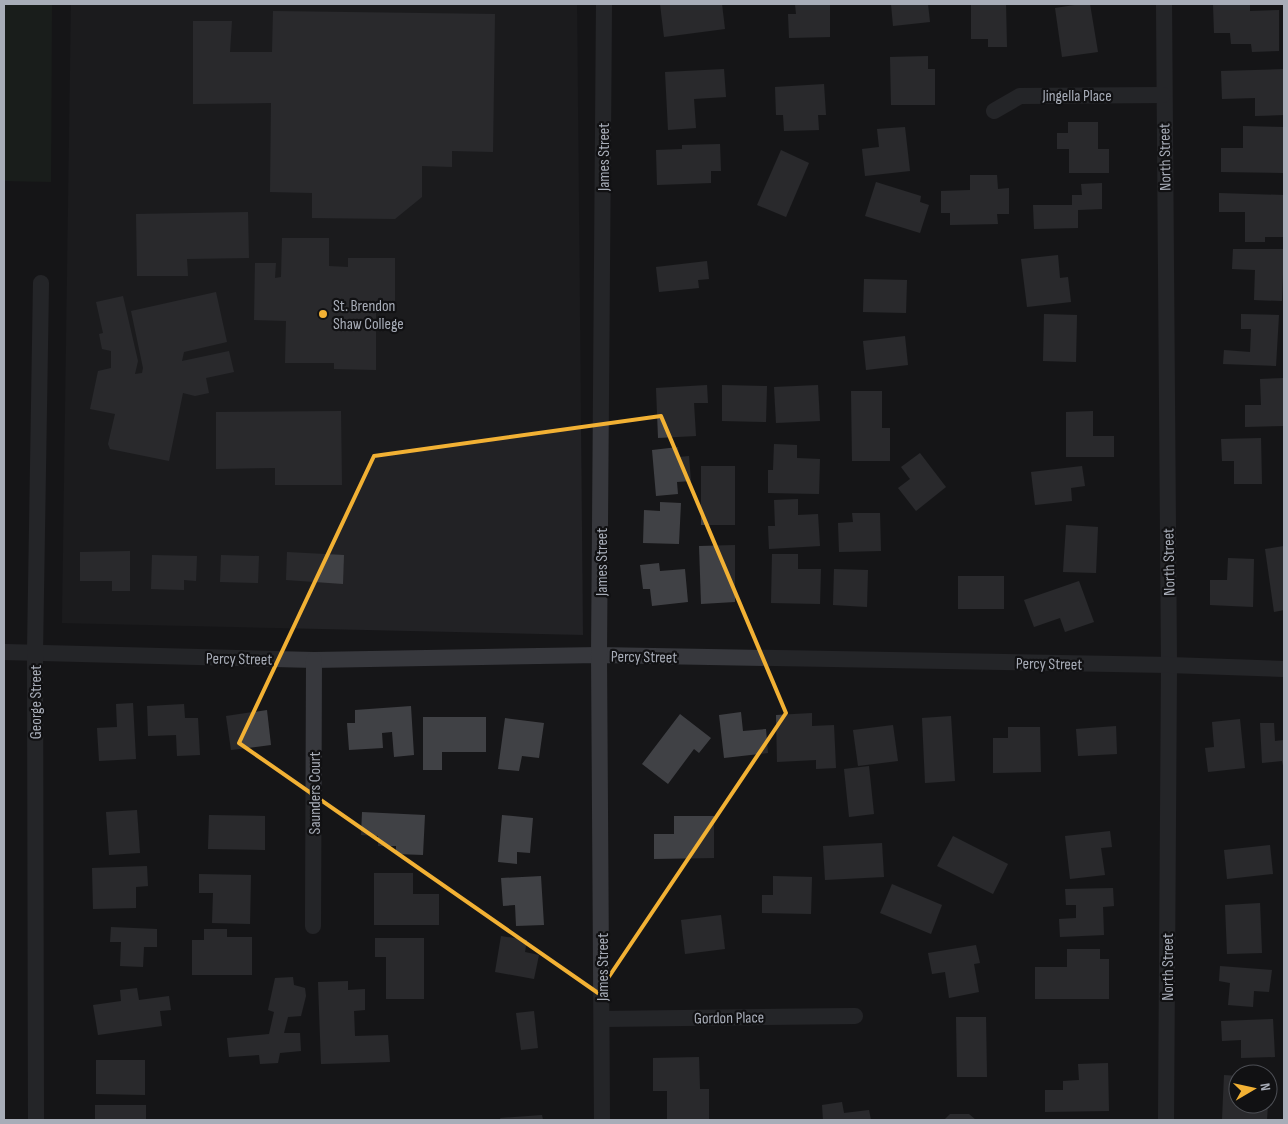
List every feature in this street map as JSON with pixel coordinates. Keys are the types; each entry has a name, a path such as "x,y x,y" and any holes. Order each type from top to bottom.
{"street":[{"name":"James Street","path":"602,1120 600,655 604,4"},
{"name":"North Street","path":"1164,4 1163,95 1169,665 1166,1120"},
{"name":"Jingella Place","path":"994,111 1020,96 1163,95"},
{"name":"George Street","path":"36,1120 35,652 41,283"},
{"name":"Percy Street","path":"4,652 314,660 600,655 1169,665 1284,670"},
{"name":"Saunders Court","path":"313,926 314,660"},
{"name":"Gordon Place","path":"602,1019 855,1016"}],"highlighted area":[{"path":"661,416 786,713 598,993 239,743 374,456"}],"shaded area":[{"path":"4,4 52,4 51,182 4,181"},
{"name":"St. Brendon Shaw College","path":"71,4 577,4 583,635 62,623"}],"building":[{"path":"660,4 722,4 725,29 664,37"},
{"path":"795,4 830,4 830,37 789,38 788,14 796,14"},
{"path":"891,4 928,4 930,22 893,26"},
{"path":"971,4 1006,4 1007,47 988,47 988,39 971,39"},
{"path":"1090,4 1098,52 1062,57 1055,8"},
{"path":"1213,4 1250,4 1250,11 1279,10 1279,51 1252,52 1251,44 1231,44 1230,33 1214,33"},
{"path":"273,11 495,14 493,152 452,151 452,167 422,166 422,197 395,219 312,218 312,193 270,192 271,103 193,104 193,21 232,21 230,52 272,52"},
{"path":"928,56 928,69 935,69 935,105 891,105 890,57"},
{"path":"724,69 726,97 694,99 696,128 668,130 665,72"},
{"path":"1284,69 1284,115 1255,116 1255,98 1222,99 1221,71"},
{"path":"824,84 826,115 818,115 819,130 784,131 783,115 776,115 775,87"},
{"path":"1068,122 1098,122 1098,149 1109,149 1109,173 1069,173 1069,149 1057,149 1057,133 1068,133"},
{"path":"1243,126 1284,127 1284,173 1221,172 1221,148 1243,148"},
{"path":"905,127 910,171 865,176 862,149 879,147 877,129"},
{"path":"720,144 721,171 711,171 711,183 657,185 656,150 682,149 682,145"},
{"path":"781,150 809,163 786,217 757,205"},
{"path":"970,175 997,175 998,189 1009,188 1009,214 997,214 998,224 950,225 950,213 941,213 941,191 970,190"},
{"path":"876,182 921,196 920,202 929,205 920,233 865,216"},
{"path":"1102,183 1102,209 1078,210 1078,228 1034,229 1033,205 1072,205 1072,195 1082,195 1081,184"},
{"path":"1219,193 1284,195 1284,237 1265,237 1265,242 1245,242 1245,212 1219,212"},
{"path":"248,212 249,258 187,259 188,276 137,276 136,214"},
{"path":"282,238 329,238 329,266 348,267 348,258 395,258 395,311 376,310 376,370 334,369 334,363 285,363 286,321 254,320 255,263 276,263 275,278 281,277"},
{"path":"1233,249 1284,249 1282,301 1254,300 1255,270 1232,269"},
{"path":"1058,255 1060,278 1068,277 1071,302 1027,307 1021,259"},
{"path":"707,261 709,279 698,280 699,288 659,292 656,267"},
{"path":"864,279 907,280 906,313 863,312"},
{"path":"216,292 227,342 184,352 182,361 229,351 234,372 206,378 209,393 195,396 183,393 169,461 110,449 108,444 115,414 90,409 98,371 111,368 111,351 102,349 99,334 103,333 96,302 123,296 138,361 135,374 142,373 143,368 131,311"},
{"path":"1044,314 1077,315 1076,362 1043,361"},
{"path":"1241,314 1279,315 1276,366 1223,364 1224,350 1250,352 1251,329 1241,329"},
{"path":"905,336 908,365 866,370 863,341"},
{"path":"1284,378 1284,426 1245,427 1245,405 1261,405 1260,379"},
{"path":"707,385 708,403 694,403 696,436 658,438 656,388"},
{"path":"722,385 767,386 766,422 722,421"},
{"path":"818,385 820,421 776,423 774,387"},
{"path":"851,391 882,391 882,428 890,428 890,461 852,461"},
{"path":"341,411 342,485 275,485 275,468 216,469 216,412"},
{"path":"1093,411 1093,436 1114,436 1114,457 1066,457 1066,412"},
{"path":"1261,438 1262,484 1234,484 1234,461 1222,461 1221,439"},
{"path":"774,444 797,445 797,458 820,459 819,494 768,493 768,470 773,470"},
{"path":"678,447 679,457 689,456 691,481 677,482 678,494 656,496 652,450"},
{"path":"920,453 946,487 916,511 898,488 910,479 901,467"},
{"path":"701,466 735,466 735,525 701,525"},
{"path":"1082,466 1085,486 1071,488 1072,501 1035,505 1031,472"},
{"path":"798,499 798,515 818,514 820,546 769,549 768,526 775,526 774,500"},
{"path":"660,502 681,503 679,544 643,543 644,510 660,511"},
{"path":"852,513 880,513 881,551 839,552 838,523 853,522"},
{"path":"1066,525 1098,527 1096,573 1063,572"},
{"path":"735,545 735,602 701,604 699,546"},
{"path":"1284,546 1284,610 1274,612 1265,549"},
{"path":"130,551 130,591 112,591 112,581 80,581 80,552"},
{"path":"287,552 344,555 343,584 286,580"},
{"path":"772,554 798,554 798,569 821,569 820,604 771,603"},
{"path":"152,555 197,556 196,581 184,580 184,590 151,589"},
{"path":"221,555 259,556 258,583 220,582"},
{"path":"1228,558 1254,559 1253,607 1210,605 1210,580 1227,580"},
{"path":"659,563 660,571 685,569 688,602 652,606 650,589 643,589 640,565"},
{"path":"834,569 868,570 867,607 833,605"},
{"path":"958,576 1004,576 1004,609 958,609"},
{"path":"1079,581 1094,622 1065,632 1060,618 1034,627 1024,600"},
{"path":"133,703 136,759 99,761 97,728 117,727 116,704"},
{"path":"184,704 185,718 198,718 200,755 177,756 176,735 148,736 147,706"},
{"path":"411,706 414,755 394,757 392,732 382,733 383,748 349,750 347,723 355,723 355,710"},
{"path":"267,710 271,745 231,750 226,716"},
{"path":"741,712 743,731 766,729 768,753 724,758 719,715"},
{"path":"812,713 812,726 834,725 836,768 816,769 816,760 777,762 776,715"},
{"path":"680,714 711,738 699,753 694,749 668,784 642,764"},
{"path":"951,716 955,781 925,783 922,718"},
{"path":"423,717 486,717 486,752 442,752 442,770 423,770"},
{"path":"505,718 544,723 539,758 522,756 519,771 498,769"},
{"path":"1240,719 1245,768 1208,772 1205,748 1214,747 1212,722"},
{"path":"1260,723 1274,723 1275,741 1284,740 1284,770 1282,761 1262,763"},
{"path":"893,725 898,761 858,766 853,730"},
{"path":"1116,726 1117,754 1078,756 1076,729"},
{"path":"1008,727 1040,727 1041,772 993,773 993,738 1008,738"},
{"path":"869,766 874,814 849,817 844,769"},
{"path":"137,810 140,853 109,855 106,812"},
{"path":"362,812 425,815 423,855 396,854 396,846 378,846 378,836 361,835"},
{"path":"209,815 265,816 265,850 208,849"},
{"path":"502,815 533,818 530,853 517,852 517,864 498,862"},
{"path":"674,816 714,816 714,858 654,859 654,834 674,834"},
{"path":"1110,831 1112,847 1101,848 1105,875 1070,879 1065,836"},
{"path":"953,836 1008,864 993,894 937,866"},
{"path":"882,843 884,877 825,880 823,846"},
{"path":"1270,845 1273,874 1227,879 1224,850"},
{"path":"147,866 148,886 136,887 136,908 93,909 92,868"},
{"path":"374,873 413,873 413,894 439,894 439,925 374,925"},
{"path":"199,874 251,875 250,924 212,923 213,893 199,893"},
{"path":"541,876 544,925 516,926 515,905 503,906 501,878"},
{"path":"773,876 812,877 811,914 762,913 762,895 773,895"},
{"path":"892,884 942,905 931,934 880,913"},
{"path":"1113,888 1114,906 1103,907 1104,935 1060,937 1059,919 1076,918 1076,905 1066,905 1065,889"},
{"path":"1260,903 1262,953 1227,954 1225,905"},
{"path":"721,915 725,949 685,954 681,920"},
{"path":"111,927 157,929 157,947 144,947 143,967 120,966 121,942 110,942"},
{"path":"204,929 227,929 227,937 252,937 252,975 192,975 192,940 204,940"},
{"path":"501,936 527,940 525,952 539,955 534,979 495,972"},
{"path":"375,938 424,938 424,999 386,999 386,957 375,957"},
{"path":"976,945 980,963 974,964 979,992 949,998 945,972 932,974 928,953"},
{"path":"1067,949 1100,949 1100,959 1109,959 1109,999 1035,999 1035,967 1067,967"},
{"path":"1220,966 1272,970 1269,992 1254,991 1253,1007 1228,1005 1230,983 1219,981"},
{"path":"293,977 294,985 305,988 306,996 301,1016 288,1017 284,1033 300,1033 301,1051 280,1053 278,1063 260,1064 259,1055 229,1057 227,1038 269,1034 274,1012 268,1010 275,978"},
{"path":"348,981 348,990 365,989 365,1010 354,1011 355,1036 388,1035 390,1062 321,1064 318,982"},
{"path":"137,988 139,1000 169,996 171,1010 160,1011 162,1026 98,1035 93,1005 121,1001 120,990"},
{"path":"534,1011 538,1048 521,1050 516,1013"},
{"path":"956,1017 986,1017 987,1077 957,1077"},
{"path":"1273,1019 1275,1057 1241,1058 1241,1040 1222,1041 1221,1021"},
{"path":"699,1057 700,1089 709,1089 709,1119 667,1120 667,1091 653,1091 653,1058"},
{"path":"96,1060 145,1060 145,1095 96,1094"},
{"path":"1108,1063 1109,1111 1045,1112 1045,1090 1063,1090 1063,1081 1079,1080 1078,1064"},
{"path":"1224,1075 1228,1075 1228,1114 1267,1114 1267,1120 1222,1120"},
{"path":"842,1102 844,1113 869,1110 871,1120 823,1120 822,1105"},
{"path":"95,1105 146,1105 146,1120 95,1120"},
{"path":"950,1114 969,1114 976,1120 944,1120"},
{"path":"542,1115 543,1120 501,1120 500,1118"}],"place":[{"name":"St. Brendon Shaw College","path":"323,314"}]}
